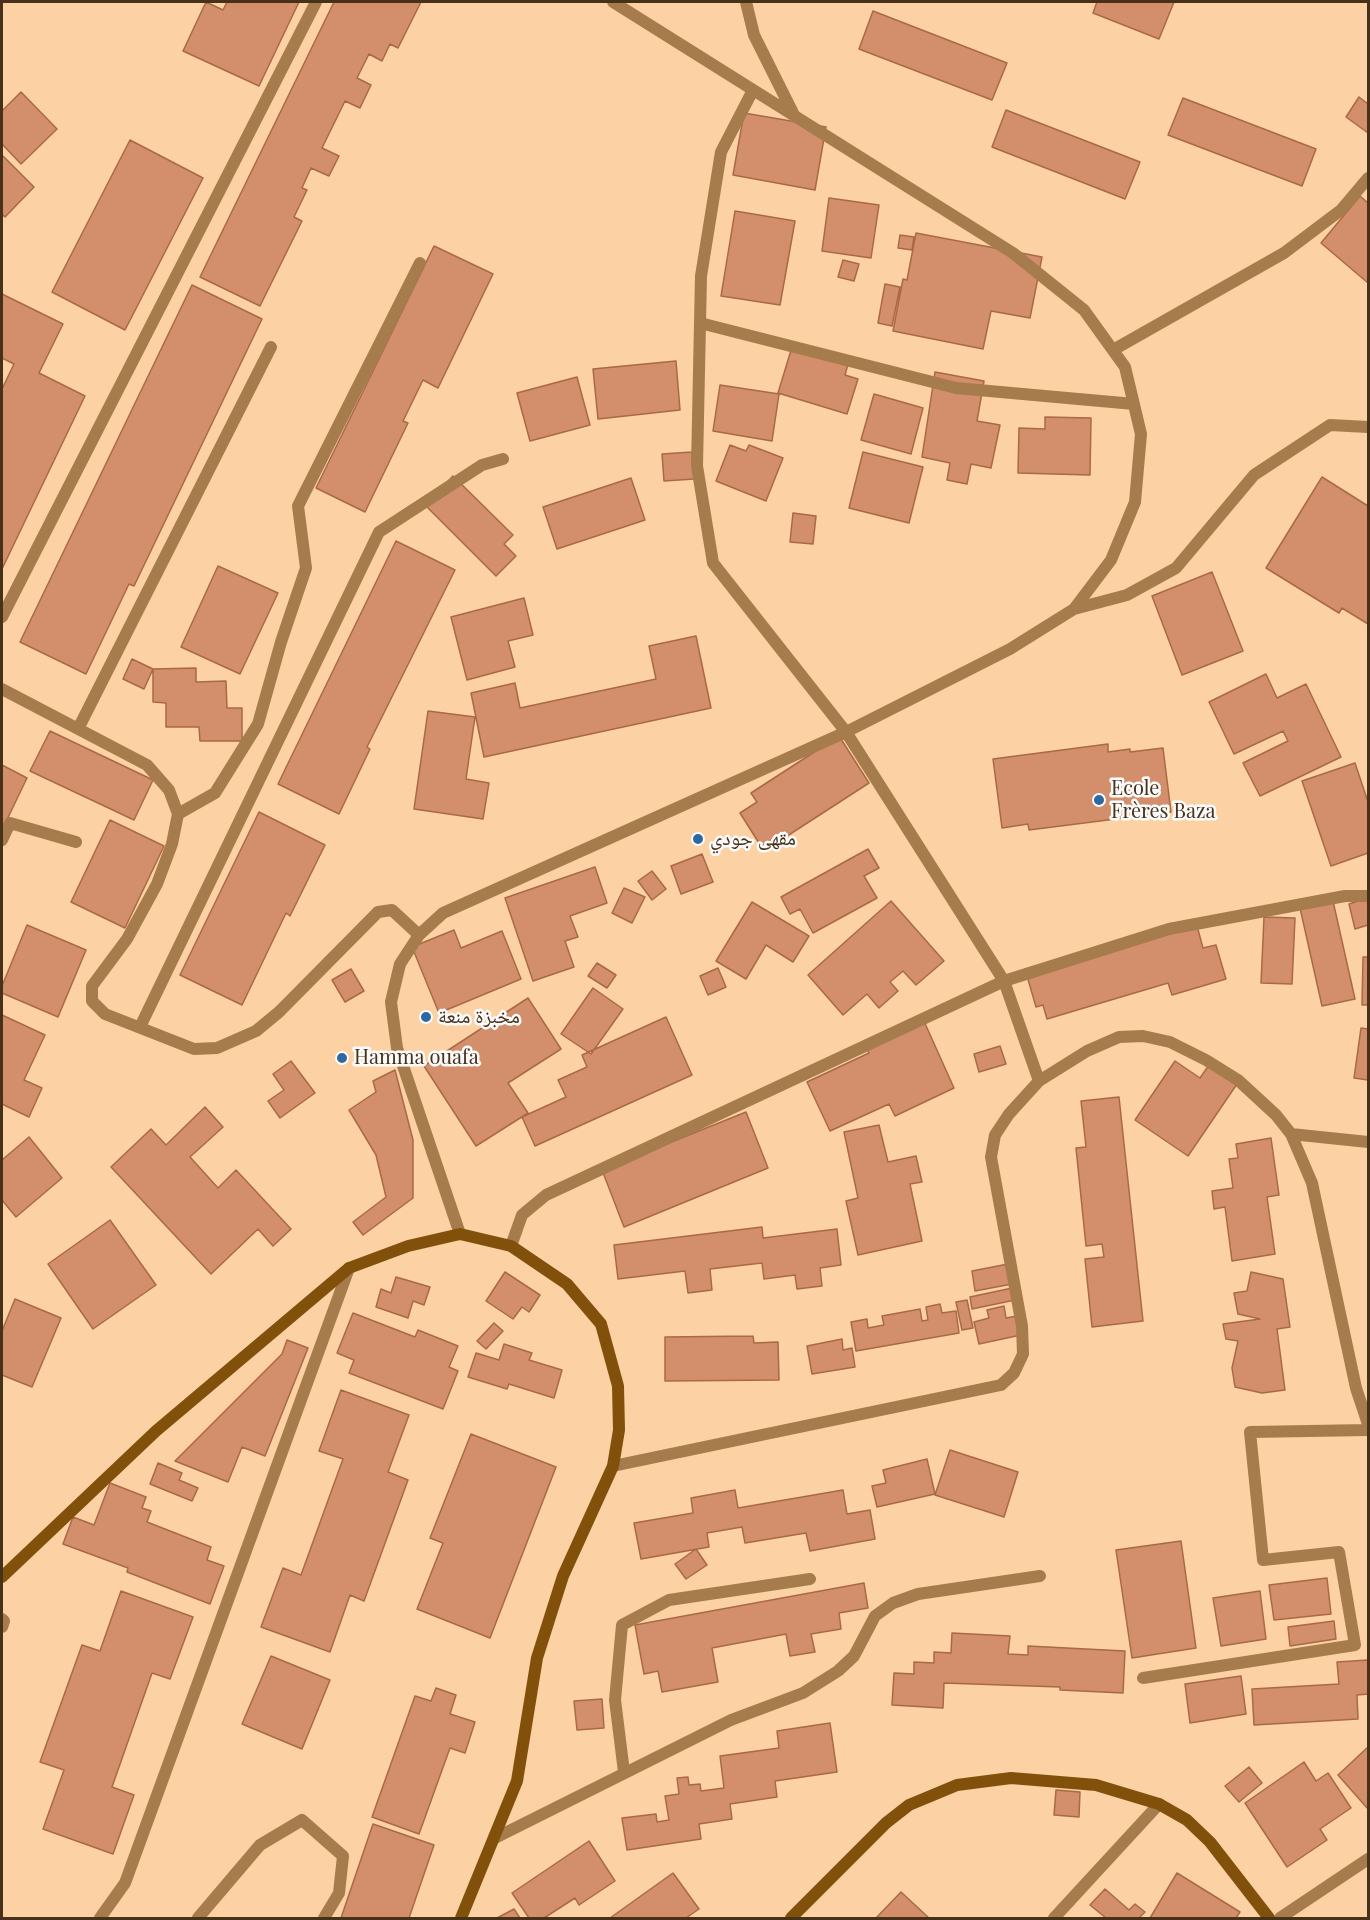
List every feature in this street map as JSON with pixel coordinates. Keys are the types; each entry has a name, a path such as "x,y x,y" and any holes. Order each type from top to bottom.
{"main road":[{"path":"2,1577 156,1431 349,1268 408,1246 460,1234 511,1246 567,1284 601,1324 618,1386 619,1430 613,1466 563,1576 537,1658 517,1781 461,1918"},
{"path":"791,1918 885,1823 909,1805 957,1785 1011,1778 1096,1785 1159,1804 1187,1820 1210,1842 1269,1918"}],"street":[{"path":"2,617 316,2"},
{"path":"613,2 1012,253 1084,309 1125,367 1141,434 1135,502 1111,560 1074,609"},
{"path":"747,2 754,35 794,116"},
{"path":"753,90 721,152 701,276 697,466 713,564 846,732 1004,981 1039,1081"},
{"path":"1113,350 1284,253 1341,210 1368,178"},
{"path":"178,814 215,793 258,724 281,642 306,568 298,506 420,263"},
{"path":"700,323 956,388 1134,404"},
{"path":"78,729 270,347"},
{"path":"460,1234 397,1048 392,1002 400,964 419,935 442,913 846,732 1010,649 1074,609 1127,595 1176,568 1254,475 1330,425 1368,428"},
{"path":"140,1027 379,532 482,465 503,459"},
{"path":"2,689 147,765 169,790 178,814 172,844 157,884 127,939 92,986 92,1001 105,1014 194,1049 217,1048 256,1031 279,1012 378,912 392,910 419,935"},
{"path":"2,840 10,823 76,842"},
{"path":"511,1246 522,1215 546,1195 1004,981 1169,929 1345,897 1368,896"},
{"path":"613,1466 1001,1385 1014,1373 1023,1354 1022,1326 992,1157 995,1135 1009,1114 1039,1081 1087,1051 1119,1037 1143,1036 1170,1042 1206,1060 1238,1080 1276,1115 1291,1134 1312,1183 1356,1388 1368,1424"},
{"path":"1291,1134 1368,1142"},
{"path":"100,1918 125,1883 349,1268"},
{"path":"1143,1678 1355,1646 1339,1552 1263,1560 1250,1432 1368,1430"},
{"path":"495,1838 731,1720 803,1693 838,1671 854,1656 875,1616 893,1603 918,1594 1040,1576"},
{"path":"624,1772 615,1700 622,1625 669,1600 810,1579"},
{"path":"2,1619 4,1621 2,1627"},
{"path":"1054,1918 1159,1804"},
{"path":"198,1918 260,1845 302,1820 343,1856 339,1893 324,1918"},
{"path":"1280,1918 1368,1859"}],"building":[{"path":"206,2 223,10 227,2 299,2 259,86 183,51"},
{"path":"334,2 421,2 398,48 390,44 382,61 369,54 357,78 371,85 360,108 345,101 322,148 339,156 329,176 311,168 302,188 307,190 294,217 302,221 260,306 200,277"},
{"path":"1097,2 1174,2 1159,39 1093,13"},
{"path":"873,11 1007,63 992,100 859,49"},
{"path":"21,92 57,129 21,164 2,144 2,111"},
{"path":"1359,97 1368,104 1368,133 1346,117"},
{"path":"1183,98 1316,149 1302,186 1168,135"},
{"path":"1006,110 1140,162 1125,199 992,147"},
{"path":"744,113 826,127 815,190 733,175"},
{"path":"130,140 203,178 125,330 52,292"},
{"path":"2,155 34,187 5,217 2,214"},
{"path":"1360,196 1368,203 1368,283 1321,243"},
{"path":"829,198 879,205 871,258 822,251"},
{"path":"735,211 795,221 780,305 721,296"},
{"path":"916,233 1042,257 1030,318 991,311 983,349 893,331 903,279 907,280"},
{"path":"900,235 914,237 912,250 898,248"},
{"path":"434,246 493,274 438,388 423,380 403,421 408,423 365,512 316,488"},
{"path":"843,260 859,264 854,281 838,277"},
{"path":"885,284 900,287 892,326 878,323"},
{"path":"192,285 262,319 134,586 129,584 86,674 20,642"},
{"path":"2,294 63,324 39,373 85,396 2,569 2,389 14,364 2,358"},
{"path":"792,347 848,364 845,375 858,379 847,414 778,393"},
{"path":"676,361 680,410 598,419 593,369"},
{"path":"935,372 984,381 977,421 1000,425 991,468 971,464 967,484 947,480 950,463 922,457"},
{"path":"577,377 590,425 530,441 517,393"},
{"path":"720,385 779,394 772,441 713,431"},
{"path":"874,394 923,408 911,454 861,440"},
{"path":"1045,417 1091,418 1090,475 1018,473 1019,428 1045,429"},
{"path":"730,445 746,451 749,445 783,458 766,501 716,481"},
{"path":"692,452 694,479 664,481 662,454"},
{"path":"863,452 923,467 909,523 849,508"},
{"path":"453,476 513,535 504,544 516,556 496,576 425,505"},
{"path":"1322,477 1368,506 1368,624 1342,608 1339,613 1266,568"},
{"path":"631,478 645,520 557,549 543,507"},
{"path":"793,513 816,516 813,544 790,542"},
{"path":"396,541 455,570 367,747 370,749 339,814 278,784"},
{"path":"218,566 278,593 240,674 181,647"},
{"path":"1212,572 1243,651 1182,675 1152,596"},
{"path":"524,598 533,635 508,641 515,667 467,680 451,617"},
{"path":"696,636 711,708 484,757 471,693 515,683 520,708 656,679 649,646"},
{"path":"132,659 153,669 144,689 123,679"},
{"path":"196,668 196,682 226,681 227,708 242,708 242,741 200,741 199,727 166,727 166,703 153,702 153,669"},
{"path":"1266,674 1277,698 1306,684 1341,757 1260,796 1243,763 1288,741 1283,731 1234,754 1209,702"},
{"path":"428,711 475,717 466,779 489,783 483,819 414,809"},
{"path":"50,731 153,780 134,820 30,771"},
{"path":"839,736 869,783 764,851 740,813 757,802 751,793"},
{"path":"1108,744 1108,752 1163,748 1171,812 1029,830 1028,824 1002,828 993,759"},
{"path":"1355,763 1368,802 1368,853 1331,866 1302,781"},
{"path":"2,765 27,778 2,830"},
{"path":"259,812 325,845 290,916 286,913 242,1005 180,975"},
{"path":"110,820 164,846 125,928 71,902"},
{"path":"868,849 879,868 864,876 877,898 813,933 800,909 790,914 781,897"},
{"path":"702,854 713,882 681,894 671,866"},
{"path":"595,867 607,903 570,916 578,937 565,941 574,967 533,981 505,898"},
{"path":"652,871 666,889 652,900 638,881"},
{"path":"624,888 645,897 632,923 612,913"},
{"path":"1368,898 1368,925 1355,929 1349,904"},
{"path":"891,901 944,961 916,985 903,971 890,982 898,991 879,1008 867,994 843,1015 808,975"},
{"path":"1333,901 1355,999 1322,1006 1300,908"},
{"path":"752,902 809,936 793,962 766,945 746,979 716,961"},
{"path":"1264,917 1295,918 1292,984 1261,983"},
{"path":"27,925 86,950 58,1017 2,993 2,986"},
{"path":"1197,926 1203,948 1216,945 1226,979 1172,995 1168,983 1047,1019 1043,1005 1036,1007 1025,969"},
{"path":"454,930 461,948 502,931 521,979 439,1013 412,947"},
{"path":"1363,957 1368,957 1368,1005 1362,1005"},
{"path":"597,963 616,975 607,988 588,976"},
{"path":"718,968 726,987 708,995 700,976"},
{"path":"351,969 364,991 345,1002 332,980"},
{"path":"593,988 623,1009 591,1054 561,1034"},
{"path":"528,998 561,1049 508,1083 528,1113 476,1146 424,1066"},
{"path":"2,1015 45,1035 24,1080 42,1088 29,1117 2,1104"},
{"path":"666,1017 692,1075 535,1146 522,1117 566,1097 558,1080 587,1067 582,1055"},
{"path":"923,1019 954,1088 895,1116 889,1104 830,1131 807,1082 869,1053 865,1045"},
{"path":"1361,1028 1368,1029 1368,1080 1354,1078"},
{"path":"1000,1046 1006,1064 979,1072 974,1054"},
{"path":"291,1061 315,1093 280,1118 268,1101 284,1090 273,1074"},
{"path":"1175,1061 1200,1078 1209,1065 1237,1084 1188,1156 1135,1120"},
{"path":"395,1070 413,1140 413,1198 363,1235 353,1222 386,1197 376,1155 349,1110 376,1092 373,1081"},
{"path":"1119,1097 1143,1321 1092,1327 1085,1259 1104,1257 1102,1244 1086,1246 1076,1148 1086,1147 1081,1101"},
{"path":"205,1107 223,1127 190,1157 218,1188 236,1170 291,1229 273,1246 258,1229 211,1274 111,1167 151,1129 166,1145"},
{"path":"746,1112 768,1168 624,1227 602,1170"},
{"path":"879,1125 888,1162 916,1156 922,1182 910,1184 922,1241 858,1255 846,1201 858,1198 844,1132"},
{"path":"29,1137 62,1178 16,1217 2,1200 2,1160"},
{"path":"1271,1138 1279,1195 1267,1197 1275,1254 1232,1261 1225,1207 1214,1209 1212,1191 1233,1188 1229,1159 1238,1158 1236,1144"},
{"path":"110,1220 156,1285 93,1329 48,1264"},
{"path":"762,1227 763,1238 837,1229 841,1265 820,1268 822,1286 797,1289 795,1275 764,1279 762,1263 710,1269 712,1290 688,1293 685,1271 618,1279 614,1245"},
{"path":"1008,1264 1012,1284 975,1291 972,1271"},
{"path":"505,1272 540,1295 529,1312 522,1307 513,1319 486,1301"},
{"path":"1251,1272 1283,1279 1290,1327 1277,1329 1285,1390 1262,1393 1235,1387 1232,1368 1238,1341 1226,1339 1223,1324 1260,1319 1238,1314 1234,1293 1247,1291"},
{"path":"396,1277 430,1287 424,1305 413,1301 408,1318 376,1307 381,1289 391,1293"},
{"path":"1012,1288 1015,1300 972,1309 970,1297"},
{"path":"15,1299 61,1318 32,1387 2,1375 2,1331"},
{"path":"967,1300 973,1328 962,1330 956,1302"},
{"path":"940,1304 942,1313 956,1311 959,1333 856,1351 851,1322 867,1319 868,1328 884,1325 882,1316 920,1309 922,1321 928,1320 926,1307"},
{"path":"1004,1306 1006,1318 1017,1316 1021,1335 979,1344 974,1322 989,1318 987,1310"},
{"path":"353,1313 415,1337 418,1330 458,1346 449,1367 458,1371 443,1409 349,1373 354,1360 337,1353"},
{"path":"494,1323 503,1331 486,1349 477,1341"},
{"path":"753,1336 754,1343 778,1342 779,1380 665,1381 665,1337"},
{"path":"842,1339 843,1350 852,1348 855,1367 812,1374 807,1346"},
{"path":"287,1340 308,1348 265,1456 242,1447 228,1482 175,1461 282,1354"},
{"path":"504,1344 532,1353 529,1360 562,1370 554,1398 509,1384 507,1389 468,1377 476,1353 499,1360"},
{"path":"341,1390 409,1415 388,1472 408,1480 364,1601 350,1595 330,1652 261,1627 283,1568 301,1575 343,1459 319,1451"},
{"path":"471,1434 556,1467 490,1638 417,1609 443,1543 430,1538"},
{"path":"950,1450 1018,1472 1004,1517 935,1495"},
{"path":"927,1459 935,1494 877,1507 872,1486 886,1483 883,1470"},
{"path":"158,1463 182,1473 179,1480 198,1488 192,1501 150,1484"},
{"path":"110,1483 146,1497 142,1508 151,1511 147,1522 211,1547 207,1560 224,1566 210,1604 127,1572 128,1568 63,1544 73,1517 94,1525"},
{"path":"735,1490 738,1508 843,1490 847,1514 870,1510 875,1539 810,1551 806,1533 745,1543 742,1527 707,1533 709,1547 641,1559 634,1523 693,1513 691,1498"},
{"path":"1181,1541 1196,1648 1132,1658 1116,1550"},
{"path":"696,1549 707,1565 686,1579 675,1564"},
{"path":"1327,1578 1331,1614 1274,1620 1269,1585"},
{"path":"864,1583 868,1608 839,1613 841,1629 811,1634 815,1652 790,1656 786,1634 712,1648 718,1682 662,1692 658,1671 644,1674 635,1625"},
{"path":"121,1591 193,1617 170,1679 152,1673 112,1787 134,1795 113,1854 43,1829 64,1770 40,1762 82,1645 100,1651"},
{"path":"1260,1591 1266,1639 1221,1646 1213,1598"},
{"path":"1334,1621 1336,1639 1290,1646 1288,1627"},
{"path":"952,1633 1010,1636 1008,1654 1028,1655 1028,1646 1125,1651 1123,1693 1060,1690 1060,1687 944,1683 943,1708 892,1705 894,1673 914,1674 914,1662 934,1663 934,1652 951,1653"},
{"path":"271,1656 330,1680 302,1749 242,1724"},
{"path":"1368,1660 1368,1694 1357,1695 1358,1719 1254,1725 1252,1689 1339,1684 1337,1662"},
{"path":"1241,1676 1246,1714 1190,1723 1185,1684"},
{"path":"436,1688 456,1695 450,1714 475,1722 465,1753 450,1748 419,1834 372,1817 415,1696 431,1701"},
{"path":"602,1699 604,1728 577,1730 574,1701"},
{"path":"830,1723 837,1772 775,1781 777,1797 730,1804 732,1819 699,1824 701,1839 627,1850 622,1818 656,1814 657,1822 669,1820 665,1796 679,1794 677,1778 688,1777 689,1785 700,1784 701,1791 724,1788 720,1756 779,1748 777,1731"},
{"path":"1368,1747 1368,1809 1338,1775"},
{"path":"1304,1762 1316,1781 1328,1773 1351,1808 1320,1829 1327,1840 1287,1867 1245,1803"},
{"path":"1249,1767 1262,1783 1239,1802 1225,1786"},
{"path":"1056,1790 1080,1792 1079,1817 1054,1815"},
{"path":"373,1824 434,1845 409,1918 341,1918"},
{"path":"589,1841 615,1881 579,1905 575,1898 544,1918 529,1918 512,1893"},
{"path":"673,1873 699,1909 686,1918 610,1918"},
{"path":"1177,1873 1240,1912 1236,1918 1150,1918"},
{"path":"1105,1889 1129,1910 1135,1904 1145,1912 1139,1918 1106,1918 1090,1905"},
{"path":"901,1892 929,1918 876,1918"},
{"path":"514,1909 520,1918 497,1918"}],"place":[{"name":"Ecole Frères Baza","path":"1099,800"},
{"name":"مقهى جودي","path":"698,839"},
{"name":"مخبزة منعة","path":"426,1017"},
{"name":"Hamma ouafa","path":"342,1058"}]}
